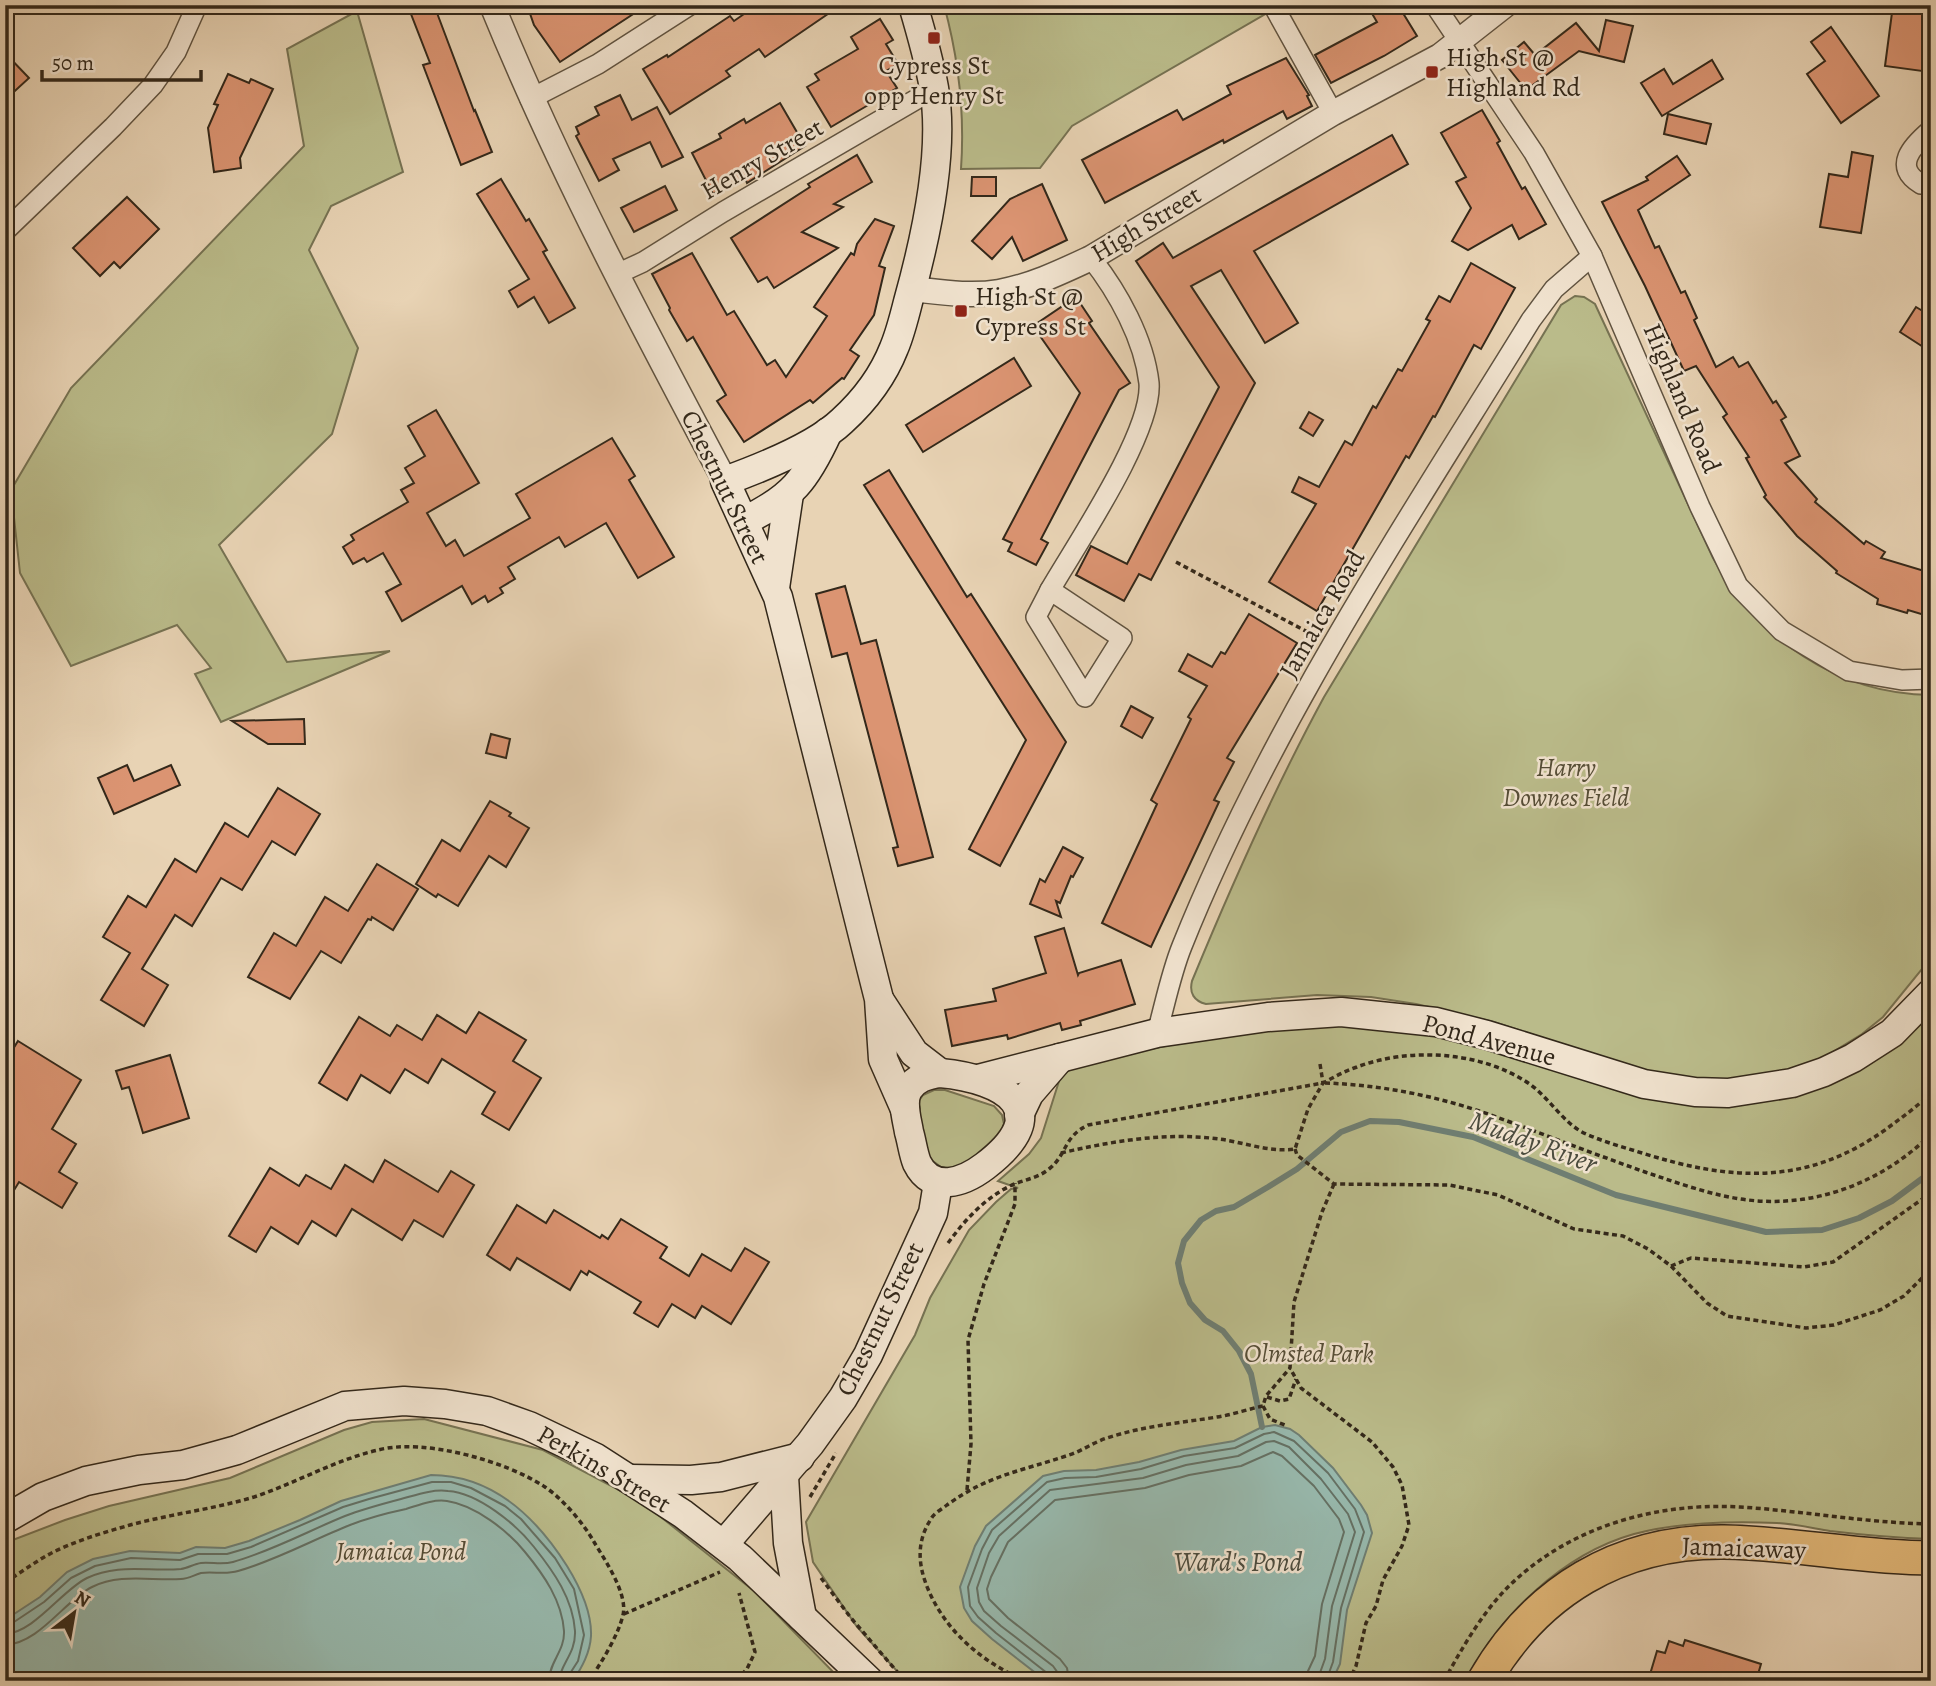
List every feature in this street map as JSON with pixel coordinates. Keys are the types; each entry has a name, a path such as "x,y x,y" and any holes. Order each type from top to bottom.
{"highway":[{"name":"Jamaicaway","path":"1484,1681 1515,1634 1548,1602 1592,1572 1634,1554 1678,1545 1725,1542 1887,1557 1931,1558"}],"main road":[{"path":"724,481 761,468 841,423 872,390 894,348 924,239 932,189 936,126 934,89 913,5"},
{"path":"744,521 772,507 789,494 815,461 828,432"},
{"name":"Chestnut Street","path":"724,481 775,588 879,999 883,1059 905,1110"},
{"path":"775,588 789,494"},
{"name":"Pond Avenue","path":"978,1079 1157,1033 1268,1017 1341,1012 1455,1026 1644,1084 1695,1092 1728,1093 1793,1083 1853,1058 1892,1033 1931,993"},
{"name":"Chestnut Street","path":"879,999 914,1053 940,1073"},
{"path":"1019,1115 1017,1106 1007,1092 978,1079 940,1073 927,1075 914,1081 906,1092 905,1110 917,1163 924,1173 938,1182 954,1184 1004,1152 1013,1140 1019,1115 1029,1094 1060,1058"},
{"name":"Chestnut Street","path":"724,1557 843,1398 868,1355 933,1213 938,1182"},
{"name":"Perkins Street","path":"5,1518 43,1497 86,1481 139,1470 183,1465 237,1450 345,1406 404,1401 445,1404 498,1415 529,1426 596,1458 629,1479 802,1617 869,1681"},
{"path":"629,1479 691,1480 792,1466 788,1543 802,1617"}],"street":[{"path":"5,231 153,85 176,52 197,5"},
{"name":"Chestnut Street","path":"492,5 530,99 724,481"},
{"path":"530,99 598,64 690,5"},
{"path":"1273,5 1333,113"},
{"name":"Highland Road","path":"1434,5 1534,153 1592,256 1700,507 1738,586 1782,631 1810,650 1850,671 1902,680 1931,679"},
{"name":"High Street","path":"912,289 961,294 998,292 1049,278 1091,258 1333,113 1440,56 1505,5"},
{"name":"Henry Street","path":"617,274 643,262 934,89"},
{"path":"1931,130 1909,152 1906,163 1907,172 1912,178 1921,184 1931,182"},
{"name":"Jamaica Road","path":"1157,1033 1181,948 1268,758 1385,557 1531,320 1554,289 1592,256"},
{"path":"1050,590 1122,638 1085,697 1036,617 1050,590 1121,471 1146,408 1149,386 1138,338 1102,272 1091,258"}],"path":[{"path":"1176,562 1317,637"},
{"path":"1931,1093 1867,1143 1828,1161 1803,1168 1737,1174 1660,1159 1585,1133 1573,1127 1530,1085 1499,1069 1462,1058 1413,1055 1358,1066 1323,1083 1308,1109 1295,1149 1320,1175 1334,1184 1449,1185 1498,1195 1574,1229 1623,1236 1648,1249 1671,1266 1707,1303 1727,1316 1806,1328 1833,1325 1880,1310 1904,1296 1931,1269"},
{"path":"1320,1064 1323,1083"},
{"path":"945,1247 974,1211 1015,1183 1045,1172 1072,1134 1095,1123 1323,1083 1387,1088 1447,1102 1666,1179 1750,1200 1801,1199 1851,1188 1879,1174 1931,1134"},
{"path":"1061,1153 1154,1137 1218,1139 1262,1147 1295,1149"},
{"path":"967,1490 971,1444 968,1340 984,1283 1015,1204 1015,1183"},
{"path":"1334,1184 1322,1212 1294,1302 1290,1368 1301,1388 1372,1442 1393,1467 1402,1485 1409,1525 1402,1546 1383,1580 1376,1606 1366,1623 1356,1666 1349,1681"},
{"path":"1671,1266 1691,1258 1804,1267 1833,1262 1931,1193"},
{"path":"1286,1426 1270,1419 1263,1406 1266,1396 1290,1368"},
{"path":"1266,1396 1280,1401 1289,1399 1296,1379"},
{"path":"1026,1681 1007,1673 987,1659 946,1623 936,1607 921,1571 919,1548 931,1517 967,1490 1017,1469 1070,1455 1105,1438 1178,1422 1220,1417 1263,1406"},
{"path":"5,1582 47,1555 88,1539 144,1522 254,1497 380,1449 407,1447 448,1451 492,1461 546,1488 585,1527 614,1575 623,1605 623,1615 604,1658 589,1681"},
{"path":"808,1499 837,1452"},
{"path":"623,1615 669,1596 724,1557"},
{"path":"819,1575 851,1618 905,1681"},
{"path":"736,1681 747,1669 755,1652 743,1604"}],"green space":[{"path":"944,5 1263,5 1267,13 1072,126 1040,168 961,169 960,86"},
{"path":"357,11 403,172 331,206 309,250 358,348 332,434 219,545 287,662 390,651 221,722 195,674 211,668 177,625 71,666 20,573 11,490 71,388 304,146 287,49"},
{"name":"Harry Downes Field","path":"1575,296 1584,297 1595,304 1713,558 1731,587 1753,613 1777,637 1833,673 1864,685 1896,692 1931,695 1931,958 1883,1017 1862,1034 1823,1058 1771,1081 1664,1077 1494,1022 1416,1004 1371,997 1317,995 1206,1004 1198,1001 1192,993 1192,981 1238,873 1324,697 1561,305"},
{"name":"Olmsted Park","path":"1931,1012 1931,1539 1867,1535 1759,1522 1687,1525 1634,1534 1582,1556 1535,1591 1496,1633 1466,1681 906,1681 857,1627 813,1562 806,1522 915,1335 930,1298 969,1230 1011,1189 1018,1188 998,1181 1029,1154 1041,1138 1060,1078 1081,1063 1215,1036 1338,1019 1452,1038 1646,1097 1827,1084 1867,1066 1921,1024"},
{"path":"934,1090 945,1090 994,1106 1002,1115 1004,1124 998,1141 956,1169 941,1167 930,1159 922,1139 918,1102 923,1095"},
{"name":"Jamaica Pond","path":"424,1419 543,1450 642,1502 754,1591 842,1681 5,1681 5,1543 109,1506 230,1478 344,1430 372,1422"}],"water":[{"name":"Ward's Pond","path":"1275,1425 1299,1435 1333,1468 1367,1515 1372,1533 1347,1610 1340,1664 1332,1681 1046,1681 972,1621 964,1608 960,1587 975,1546 986,1526 1043,1476 1139,1462 1181,1450 1234,1441 1262,1427"},
{"name":"Jamaica Pond","path":"431,1475 474,1482 493,1491 527,1516 555,1548 581,1591 591,1627 587,1654 573,1681 5,1681 5,1620 40,1597 67,1572 93,1559 130,1551 180,1553 196,1547 225,1548 249,1541 341,1501"}],"building":[{"path":"434,5 492,152 461,165 423,65 430,63 411,14"},
{"path":"527,5 647,5 560,62 534,25"},
{"path":"757,5 841,5 765,57 759,49 726,71 730,76 670,114 643,69 667,55 668,57 730,16 734,21"},
{"path":"1367,5 1398,5 1417,36 1331,83 1315,55 1377,22"},
{"path":"1893,5 1931,5 1922,71 1885,66"},
{"path":"880,19 893,40 886,44 898,64 886,71 897,88 831,127 807,87 819,80 815,74 858,49 851,37"},
{"path":"1606,20 1633,26 1624,62 1579,51 1526,90 1502,60 1524,42 1535,55 1576,23 1599,51"},
{"path":"1831,27 1879,96 1841,123 1807,74 1825,61 1811,42"},
{"path":"5,53 29,78 5,100"},
{"path":"1286,58 1309,95 1307,96 1312,106 1287,119 1283,111 1105,203 1082,160 1177,110 1183,120 1231,94 1227,86"},
{"path":"1712,60 1723,79 1662,116 1641,83 1664,69 1673,84"},
{"path":"228,74 249,83 251,79 273,89 240,158 241,168 214,172 208,128 218,105 214,104"},
{"path":"620,95 632,120 657,107 683,157 662,167 650,142 613,159 619,170 599,181 576,136 579,134 576,127 599,115 595,107"},
{"path":"780,103 805,146 747,183 745,178 713,194 692,153 721,138 719,134 744,119 746,123"},
{"path":"1482,110 1522,189 1525,187 1546,224 1519,239 1512,225 1468,250 1452,241 1471,208 1456,182 1466,177 1441,133"},
{"path":"1668,114 1711,124 1706,144 1664,134"},
{"path":"1392,135 1408,164 1254,251 1298,323 1265,343 1221,270 1191,286 1255,383 1151,580 1139,574 1124,601 1076,575 1091,546 1127,564 1219,387 1136,261 1163,243 1173,258"},
{"path":"1852,152 1873,156 1861,233 1820,227 1829,174 1848,177"},
{"path":"857,155 872,182 834,204 843,207 802,232 838,248 774,288 767,277 758,282 731,238 810,187 808,184"},
{"path":"1677,156 1690,175 1638,210 1655,248 1659,246 1681,293 1685,291 1697,318 1694,320 1716,367 1733,357 1739,367 1748,362 1773,403 1776,401 1786,417 1781,420 1800,456 1785,463 1817,499 1815,502 1864,544 1866,541 1885,552 1881,558 1931,573 1931,617 1877,604 1878,599 1836,573 1837,571 1797,536 1764,497 1766,495 1746,458 1749,457 1723,417 1727,414 1696,366 1684,371 1602,202 1648,180 1646,177"},
{"path":"972,177 996,177 996,196 971,196"},
{"path":"501,179 547,250 543,252 575,308 549,323 534,297 518,307 509,291 529,279 477,194"},
{"path":"1042,184 1067,240 1023,261 1012,237 992,259 972,241 1010,199"},
{"path":"665,186 677,210 634,232 621,208"},
{"path":"127,197 159,229 120,268 114,262 100,276 73,248"},
{"path":"875,219 894,226 879,266 885,268 874,315 850,350 859,356 844,379 813,403 810,400 744,442 717,401 726,395 693,337 687,341 652,274 692,253 727,315 734,311 767,365 775,360 786,377 827,316 814,307 851,253 854,255 857,244"},
{"path":"1471,263 1515,288 1481,349 1474,345 1435,417 1433,416 1409,458 1406,456 1317,611 1269,582 1316,504 1292,492 1299,477 1319,487 1345,441 1352,445 1373,406 1376,408 1398,369 1402,371 1430,321 1426,319 1439,296 1450,302"},
{"path":"1076,297 1092,321 1089,323 1130,383 1119,390 1041,539 1048,543 1036,565 1008,551 1012,543 1003,539 1080,393 1033,326"},
{"path":"1916,307 1931,316 1931,352 1900,332"},
{"path":"1014,358 1031,386 923,452 906,425"},
{"path":"436,410 479,483 427,513 446,546 455,540 464,556 530,518 516,494 612,438 635,476 629,480 674,557 638,578 606,523 565,547 559,537 508,567 515,579 500,588 503,593 488,602 485,596 472,604 462,586 402,621 386,592 401,584 383,553 367,562 364,558 353,564 343,547 354,540 351,535 408,502 401,490 414,483 405,468 425,456 408,426"},
{"path":"1309,412 1323,420 1313,436 1300,428"},
{"path":"889,470 967,597 971,594 1066,742 1000,866 969,849 1026,740 864,485"},
{"path":"845,586 861,644 876,640 933,857 898,866 893,848 898,847 847,653 832,657 816,594"},
{"path":"1249,614 1297,643 1227,758 1234,762 1214,800 1219,802 1151,947 1102,923 1157,804 1151,800 1191,719 1188,717 1207,686 1179,671 1188,654 1212,667 1221,652 1225,654"},
{"path":"1131,706 1153,718 1142,738 1121,726"},
{"path":"304,719 305,744 268,744 232,721"},
{"path":"491,734 510,739 506,758 486,753"},
{"path":"127,765 134,781 171,765 180,785 114,814 98,778"},
{"path":"278,788 320,814 295,855 272,841 242,890 221,878 192,926 175,915 142,969 168,985 144,1026 101,1000 130,953 103,937 128,896 146,907 175,859 196,872 225,823 248,837"},
{"path":"490,801 529,828 506,867 489,856 458,906 438,894 436,897 416,884 442,840 460,851"},
{"path":"1063,847 1083,858 1073,877 1071,876 1060,903 1056,901 1061,917 1030,904 1040,879 1045,882"},
{"path":"377,864 418,889 393,930 372,917 371,920 368,919 341,963 321,951 290,999 248,977 274,933 296,946 325,897 348,911"},
{"path":"1064,928 1078,975 1121,960 1135,1004 1080,1021 1081,1025 1062,1030 1060,1023 1008,1039 1007,1035 952,1046 945,1010 996,1001 993,989 1046,973 1035,937"},
{"path":"479,1012 526,1040 513,1061 541,1078 509,1130 482,1114 495,1092 442,1059 428,1083 405,1069 390,1093 361,1075 347,1100 319,1083 359,1017 390,1036 397,1025 422,1040 437,1015 466,1033"},
{"path":"18,1041 81,1080 52,1129 76,1144 59,1172 77,1183 62,1208 19,1182 5,1205 5,1062"},
{"path":"170,1055 189,1118 143,1133 129,1087 122,1089 116,1071"},
{"path":"385,1160 438,1192 451,1171 474,1185 443,1237 414,1220 402,1240 352,1209 336,1236 312,1221 298,1244 271,1227 256,1252 229,1236 270,1168 299,1186 306,1175 331,1189 345,1165 373,1182"},
{"path":"517,1205 546,1223 554,1210 600,1238 602,1235 608,1239 621,1219 667,1247 660,1258 689,1276 702,1254 731,1271 745,1248 769,1262 731,1324 702,1306 695,1318 672,1304 658,1327 634,1313 641,1302 589,1271 587,1275 581,1271 570,1290 517,1258 510,1270 487,1255"},
{"path":"1685,1640 1761,1664 1756,1681 1648,1681 1657,1651 1665,1653 1669,1641 1683,1646"}],"waterway":[{"name":"Muddy River","path":"1262,1427 1251,1374 1239,1351 1223,1331 1205,1320 1190,1303 1178,1263 1184,1241 1201,1220 1216,1211 1234,1207 1297,1169 1341,1132 1370,1121 1399,1122 1473,1137 1616,1195 1766,1232 1822,1230 1859,1218 1892,1201 1931,1172"}],"place":[{"name":"Cypress St opp Henry St","path":"934,38"},
{"name":"High St @ Highland Rd","path":"1432,72"},
{"name":"High St @ Cypress St","path":"961,311"}]}
